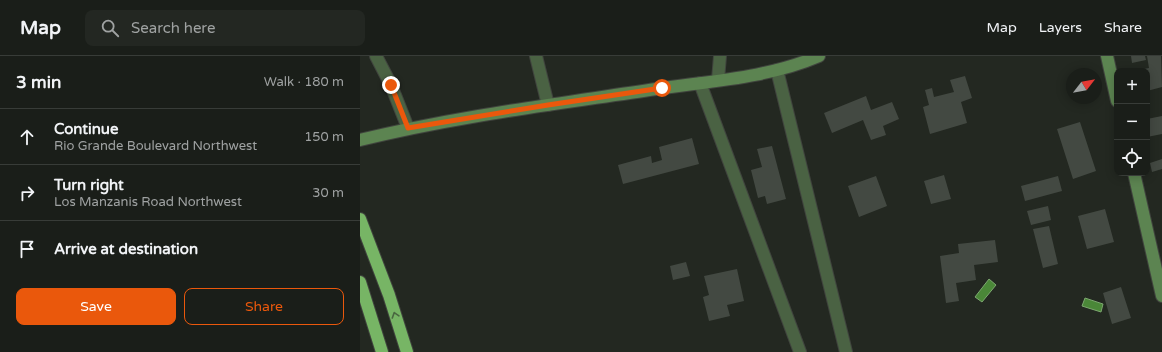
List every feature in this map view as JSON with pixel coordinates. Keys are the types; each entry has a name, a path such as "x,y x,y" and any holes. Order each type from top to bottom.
{"highway":[{"path":"360,219 389,295 407,352"},
{"path":"360,282 382,352"}],"street":[{"path":"376,56 391,85 408,128"},
{"path":"536,56 548,105"},
{"path":"718,80 720,56"},
{"path":"360,140 408,128 548,105 760,74 802,63 819,56"},
{"path":"1107,56 1114,88"},
{"path":"777,70 846,352"},
{"path":"700,83 800,352"},
{"path":"1135,176 1162,296"}],"shaded area":[{"path":"989,279 996,285 982,302 975,297"},
{"path":"1085,298 1103,304 1101,312 1082,306"}],"building":[{"path":"1131,56 1145,56 1146,60 1132,63"},
{"path":"1147,56 1161,56 1162,87 1150,90"},
{"path":"965,76 972,98 961,102 967,123 930,134 923,107 929,105 925,90 932,88 934,97 954,92 950,80"},
{"path":"866,96 871,110 892,102 899,119 883,126 886,135 871,140 863,120 832,133 824,113"},
{"path":"1162,116 1162,134 1150,136 1150,118"},
{"path":"1080,122 1096,171 1073,179 1057,129"},
{"path":"692,138 699,164 623,184 618,165 651,156 652,163 662,160 659,147"},
{"path":"772,146 786,199 767,204 765,196 758,198 751,170 762,167 757,149"},
{"path":"1162,159 1162,169 1152,172 1150,163"},
{"path":"944,175 951,199 931,204 924,181"},
{"path":"876,176 887,206 859,217 848,186"},
{"path":"1058,176 1062,191 1025,201 1021,186"},
{"path":"1048,206 1051,220 1031,225 1027,211"},
{"path":"1105,209 1114,242 1087,249 1078,216"},
{"path":"1049,226 1058,264 1043,268 1033,229"},
{"path":"995,240 998,262 974,265 976,280 956,283 959,301 946,303 940,256 959,253 958,244"},
{"path":"686,262 690,276 673,280 670,266"},
{"path":"737,269 744,301 727,305 730,316 709,321 703,297 709,295 704,276"},
{"path":"1121,287 1131,318 1112,324 1103,293"}],"route":[{"path":"391,85 408,128 662,88"}]}
